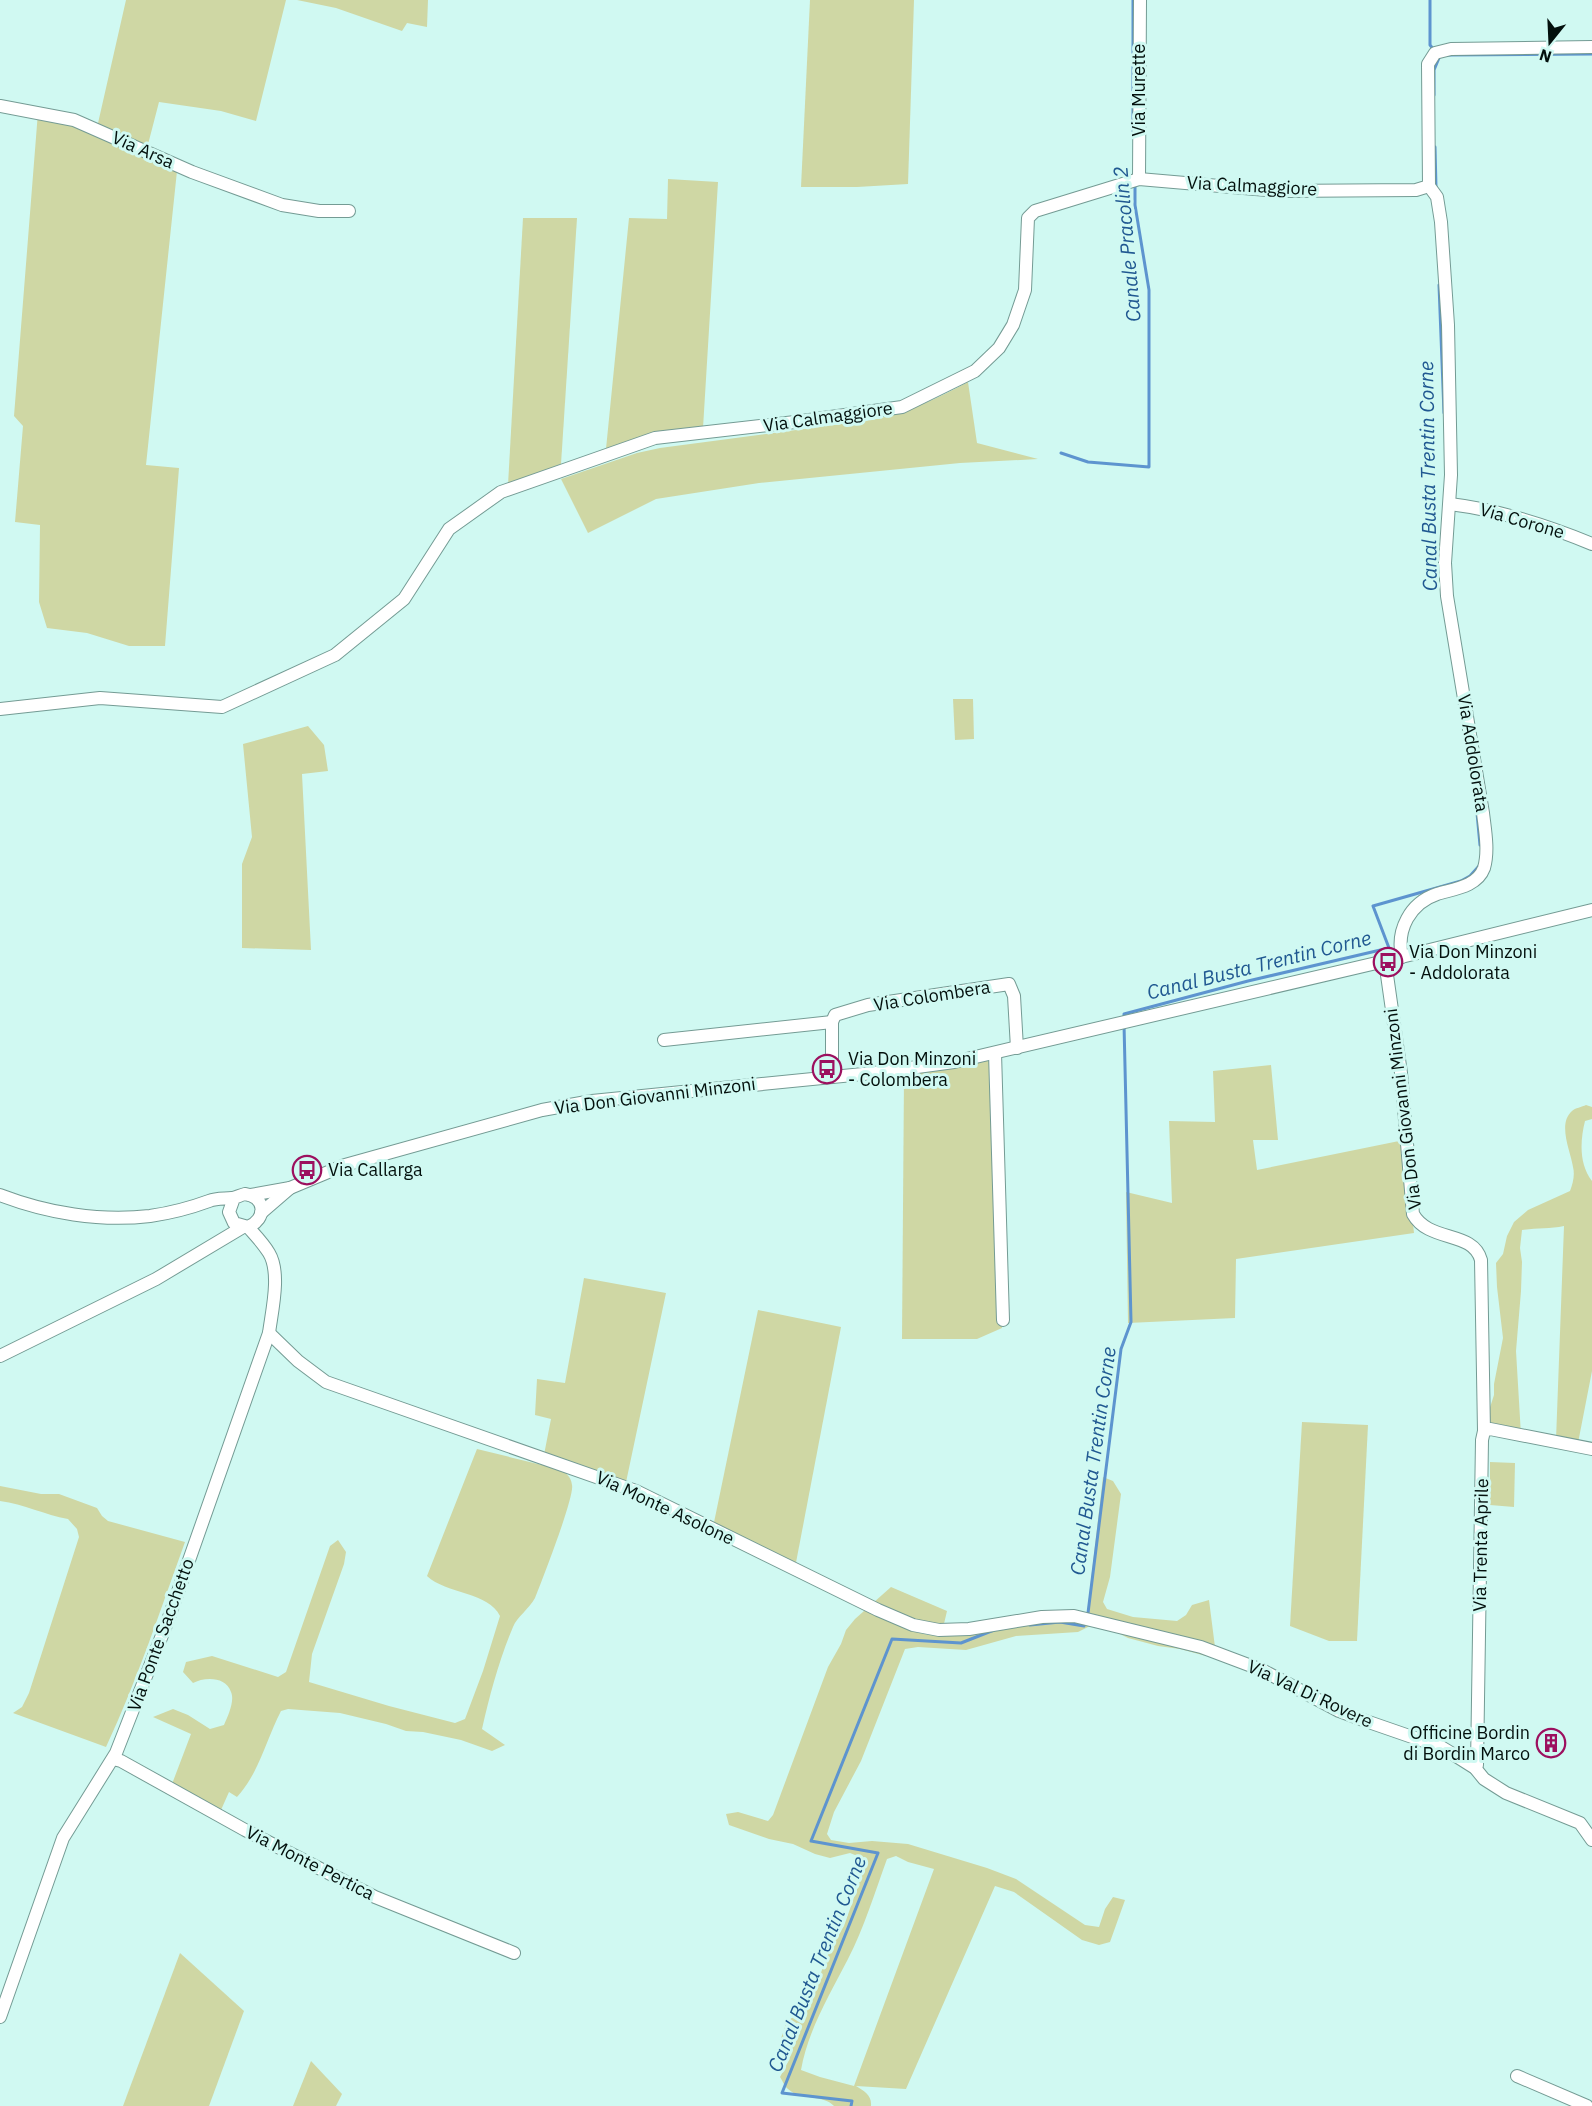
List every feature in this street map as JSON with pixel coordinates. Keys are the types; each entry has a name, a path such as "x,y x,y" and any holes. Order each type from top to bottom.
{"street":[{"name":"Via Murette","path":"1139,180 1140,0"},
{"path":"1429,186 1428,64 1435,53 1451,49 1592,47"},
{"name":"Via Arsa","path":"0,106 74,120 192,172 282,206 319,211 349,211"},
{"name":"Via Calmaggiore","path":"0,709 100,698 222,707 335,656 404,599 449,529 501,492 655,438 902,407 975,371 999,348 1013,325 1025,290 1028,218 1035,211 1139,180 1277,191 1416,190 1429,186"},
{"name":"Via Addolorata","path":"1402,957 1400,934 1409,914 1425,900 1435,895 1472,883 1483,870 1486,856 1483,813 1447,596 1445,563 1450,504 1448,325 1437,197 1429,186"},
{"name":"Via Corone","path":"1450,504 1476,507 1522,519 1592,544"},
{"name":"Via Don Giovanni Minzoni","path":"290,1188 345,1165 550,1108 645,1095 914,1068 995,1053 1592,910"},
{"name":"Via Don Giovanni Minzoni","path":"1384,961 1401,1073 1413,1214 1418,1223 1427,1230 1472,1244 1479,1251 1481,1260 1485,1431"},
{"name":"Via Colombera","path":"664,1040 832,1022 836,1015 868,1005 1009,984 1014,996 1017,1048"},
{"path":"832,1022 832,1077"},
{"path":"995,1053 1003,1320"},
{"path":"0,1194 32,1206 58,1212 107,1217 151,1216 225,1198 290,1188"},
{"path":"0,1356 156,1279 251,1223 290,1188"},
{"path":"251,1195 259,1202 251,1223"},
{"path":"225,1238 234,1198"},
{"path":"202,1205 251,1223"},
{"name":"Via Ponte Sacchetto","path":"0,2017 63,1838 113,1759 168,1620 269,1333 274,1267 269,1253 251,1223"},
{"name":"Via Monte Asolone","path":"269,1333 298,1361 326,1382 636,1491 913,1625 954,1631 1042,1617 1074,1616"},
{"path":"1485,1431 1490,1429 1592,1449"},
{"name":"Via Trenta Aprile","path":"1474,1768 1477,1765 1482,1440 1485,1431"},
{"name":"Via Val Di Rovere","path":"1074,1616 1201,1647 1237,1659 1339,1711 1441,1747 1474,1768 1484,1779 1506,1793 1580,1823 1592,1840"},
{"name":"Via Monte Pertica","path":"113,1759 121,1761 245,1830 375,1897 514,1953"},
{"path":"1517,2076 1587,2106"}],"green space":[{"path":"126,0 286,0 256,121 221,111 159,102 145,156 177,171 146,465 179,468 165,646 129,646 87,633 47,628 39,602 40,525 15,522 23,426 14,416 38,112 96,132"},
{"path":"297,0 428,0 427,27 407,23 402,31 336,8"},
{"path":"810,0 914,0 908,184 801,187"},
{"path":"668,179 718,182 703,428 634,440 606,449 629,218 667,219"},
{"path":"523,218 577,218 561,464 508,485"},
{"path":"968,382 977,443 1038,459 960,463 759,483 656,499 588,533 561,479 637,453 660,448 872,420 922,404"},
{"path":"953,699 973,699 974,739 955,740"},
{"path":"308,726 324,745 328,771 302,774 311,950 242,948 242,864 252,837 243,744"},
{"path":"990,1060 998,1196 1002,1328 977,1339 902,1339 904,1076"},
{"path":"1271,1065 1278,1140 1253,1140 1257,1170 1404,1140 1414,1233 1236,1259 1235,1318 1128,1323 1126,1192 1172,1203 1169,1121 1215,1122 1213,1071"},
{"path":"1586,1105 1592,1107 1592,1119 1585,1121 1582,1144 1583,1160 1592,1181 1592,1371 1578,1443 1556,1440 1564,1226 1522,1230 1521,1291 1516,1351 1521,1435 1484,1426 1494,1395 1503,1338 1496,1263 1503,1254 1507,1236 1514,1222 1528,1210 1570,1191 1574,1173 1566,1138 1566,1123 1572,1111"},
{"path":"584,1278 666,1293 625,1487 558,1468 570,1479 572,1492 535,1598 515,1623 508,1639 495,1677 482,1729 505,1745 492,1751 461,1740 406,1731 340,1713 288,1709 281,1711 257,1767 245,1788 237,1797 229,1792 221,1810 172,1784 191,1734 153,1717 173,1709 188,1715 210,1729 224,1725 232,1700 228,1687 220,1681 209,1679 193,1683 183,1672 186,1662 212,1656 278,1677 286,1672 330,1546 338,1540 346,1552 344,1564 312,1654 309,1682 455,1723 465,1719 500,1616 487,1602 435,1582 427,1576 477,1449 542,1465 551,1419 535,1415 537,1379 565,1383"},
{"path":"758,1310 841,1327 794,1573 712,1532"},
{"path":"1302,1422 1368,1425 1357,1641 1329,1641 1290,1626"},
{"path":"1490,1462 1515,1463 1514,1507 1490,1505"},
{"path":"1103,1477 1113,1481 1121,1494 1110,1577 1103,1602 1107,1609 1133,1617 1177,1621 1186,1615 1192,1605 1209,1600 1216,1655 1206,1656 1158,1646 1128,1638 1108,1628 1092,1625 1078,1632 1016,1636 966,1650 918,1647 905,1649 861,1761 834,1812 827,1834 831,1840 849,1843 872,1841 908,1844 987,1868 1016,1879 1085,1925 1099,1927 1105,1909 1113,1897 1125,1900 1110,1942 1099,1945 1082,1940 1014,1892 995,1886 906,2089 856,2086 869,2096 871,2106 834,2106 824,2100 793,2093 780,2077 788,2062 775,2056 787,2021 803,2011 809,2004 830,1949 844,1926 865,1866 860,1857 850,1853 830,1858 793,1844 769,1839 729,1825 726,1814 738,1812 768,1821 773,1815 828,1667 846,1630 891,1587 947,1611 943,1628 893,1623 924,1634 952,1636 1019,1625 1086,1623","holes":["896,1856 934,1869 854,2086 801,2070 814,2027 859,1935 887,1859"]},
{"path":"0,1486 41,1494 59,1494 97,1508 108,1521 185,1542 138,1671 106,1747 13,1713 22,1707 29,1693 79,1537 77,1529 68,1519 0,1501"},
{"path":"180,1953 244,2011 209,2106 123,2106"},
{"path":"311,2061 342,2094 336,2106 293,2106"}],"waterway":[{"name":"Canale Pracolin 2","path":"1133,0 1133,134"},
{"path":"1430,0 1430,45 1434,50"},
{"path":"1447,55 1592,54"},
{"name":"Canal Busta Trentin Corne","path":"1434,95 1434,70 1439,58"},
{"name":"Canal Busta Trentin Corne","path":"1435,147 1436,188"},
{"name":"Canale Pracolin 2","path":"1061,453 1088,462 1149,467 1149,290 1135,205 1135,185"},
{"name":"Canal Busta Trentin Corne","path":"1439,285 1444,413"},
{"name":"Canal Busta Trentin Corne","path":"1477,813 1480,845"},
{"name":"Canal Busta Trentin Corne","path":"1124,1018 1124,1014 1248,981 1389,948 1373,906 1461,881 1470,876 1479,866"},
{"name":"Canal Busta Trentin Corne","path":"1088,1613 1121,1349 1131,1322 1124,1024"},
{"name":"Canal Busta Trentin Corne","path":"1030,1625 1060,1622 1084,1626"},
{"name":"Canal Busta Trentin Corne","path":"851,2106 852,2101 782,2093 878,1853 811,1841 892,1639 961,1643 994,1630"}],"place":[{"name":"Via Don Minzoni - Addolorata","path":"1388,962"},
{"name":"Via Don Minzoni - Colombera","path":"827,1069"},
{"name":"Via Callarga","path":"307,1170"},
{"name":"Officine Bordin di Bordin Marco","path":"1551,1743"}]}
